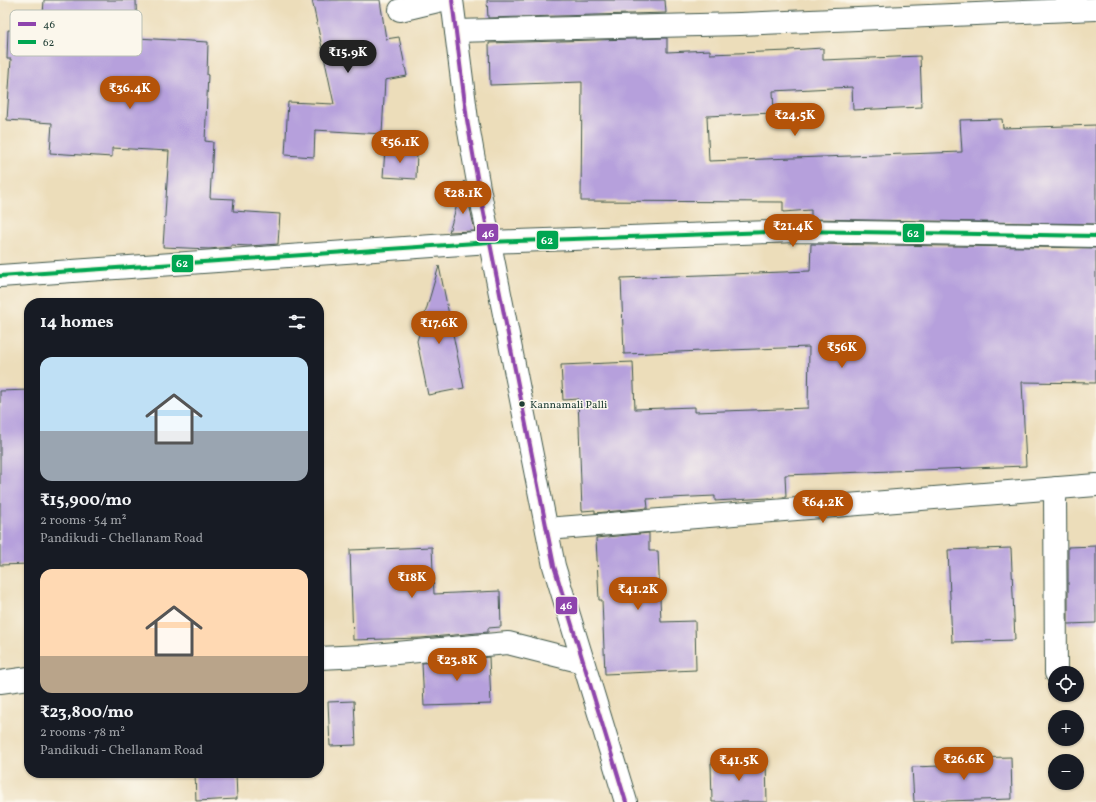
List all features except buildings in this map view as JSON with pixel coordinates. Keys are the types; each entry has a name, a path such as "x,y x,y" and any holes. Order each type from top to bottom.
{"street":[{"path":"400,10 442,0"},
{"path":"452,0 468,120 479,188 554,566 626,802"},
{"path":"456,31 740,24 1096,9"},
{"path":"0,276 490,242 796,231 1096,236"},
{"path":"546,529 1096,485"},
{"path":"1055,488 1056,666"},
{"path":"324,658 363,656 508,642 583,662"},
{"path":"0,682 24,679"}],"transit line":[{"name":"46","path":"452,0 467,120 479,188 554,566 626,802"},
{"name":"62","path":"0,276 490,242 796,231 1096,236"}],"place":[{"name":"Kannamali Palli","path":"522,404"}]}
